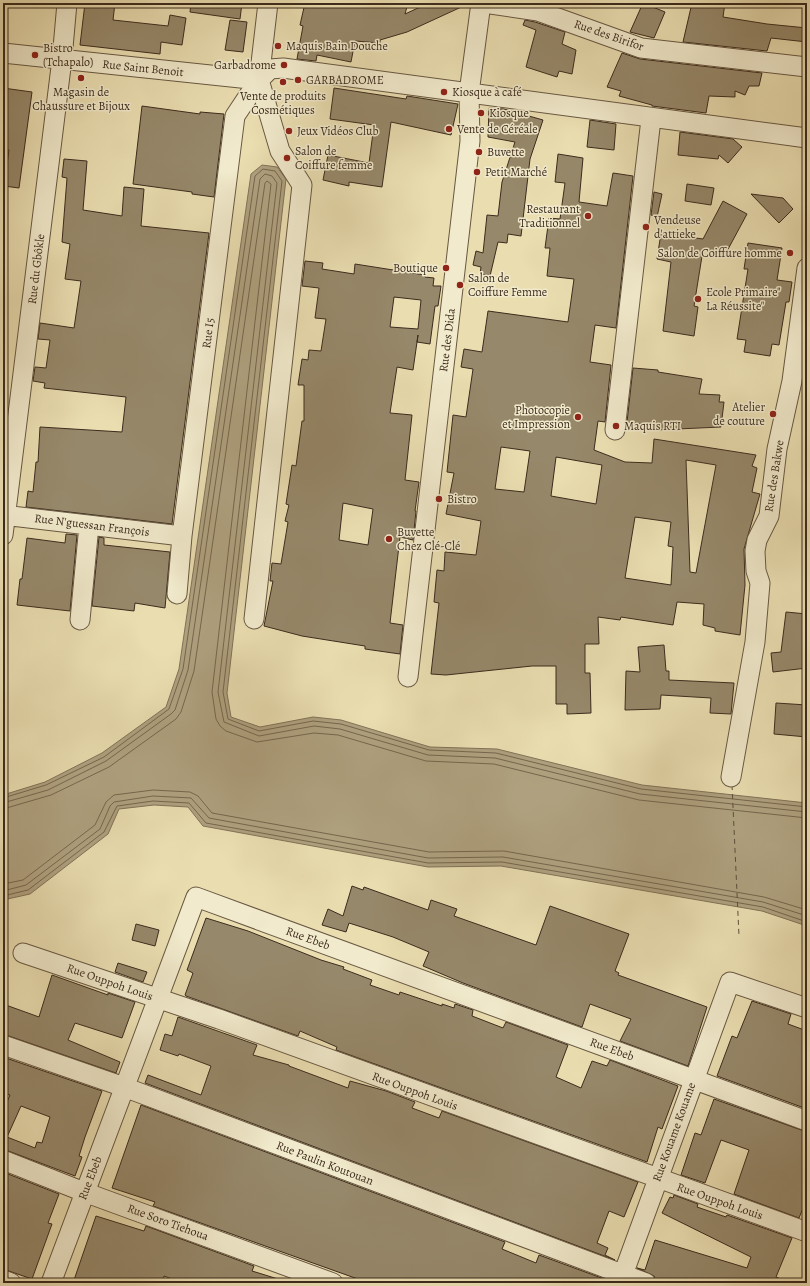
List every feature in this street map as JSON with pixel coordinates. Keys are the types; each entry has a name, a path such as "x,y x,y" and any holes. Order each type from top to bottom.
{"street":[{"name":"Rue du Gbôkle","path":"3,535 4,515 62,59 67,3"},
{"path":"254,619 302,185 280,152 259,80 268,3"},
{"name":"Rue des Dida","path":"408,677 470,141 469,93 481,3"},
{"name":"Rue des Birifor","path":"484,3 538,11 641,48 807,67"},
{"name":"Rue Saint Benoit","path":"3,53 259,80"},
{"path":"259,80 270,69 283,68 651,119 807,138"},
{"name":"Rue I5","path":"177,594 182,536 235,116 259,80"},
{"path":"615,430 651,119"},
{"name":"Rue des Bakwe","path":"731,777 755,642 760,583 756,571 755,550 757,540 768,516 777,449 792,381 807,268"},
{"name":"Rue N'guessan François","path":"4,515 182,536"},
{"path":"80,620 89,525"},
{"name":"Rue Ebeb","path":"52,1283 84,1192 158,998 194,897 198,897 807,1121"},
{"name":"Rue Ouppoh Louis","path":"23,953 158,998 807,1232"},
{"name":"Rue Kouame Kouame","path":"621,1279 730,982 807,1008"},
{"name":"Rue Paulin Koutouan","path":"3,1045 124,1088 621,1279 646,1283"},
{"name":"Rue Soro Tiehoua","path":"3,1160 84,1192 333,1283"},
{"path":"3,1280 11,1283"}],"water":[{"path":"262,165 277,167 286,179 227,693 231,717 260,727 313,717 341,720 430,747 497,749 642,785 807,803 807,926 762,911 501,866 428,867 203,826 188,807 154,805 119,809 108,834 30,894 3,900 3,795 45,782 102,753 166,707 179,669 251,174"}],"building":[{"path":"85,3 115,3 113,20 168,26 170,15 186,18 182,45 161,42 160,54 80,45"},
{"path":"191,3 242,3 240,19 190,12"},
{"path":"305,3 408,3 405,14 429,3 470,3 407,32 380,40 380,43 355,41 351,62 317,55 316,61 297,59 303,26 300,25"},
{"path":"643,3 665,12 654,38 630,32"},
{"path":"692,3 725,3 723,17 767,24 807,28 807,42 771,38 767,51 683,42"},
{"path":"230,20 247,22 243,52 225,50"},
{"path":"525,20 565,32 562,44 576,50 572,74 559,71 557,77 526,67 536,30 523,25"},
{"path":"622,53 640,59 762,73 759,86 749,86 745,95 735,91 735,97 709,96 706,113 652,106 619,96 621,91 607,87"},
{"path":"3,88 32,92 19,188 4,186 9,150 4,150 6,111 3,110"},
{"path":"334,88 406,99 407,96 458,104 451,135 391,122 382,187 349,182 349,186 323,180 328,155 369,163 374,125 330,119"},
{"path":"142,106 200,114 200,112 224,114 214,197 192,194 192,192 133,184"},
{"path":"489,108 504,109 543,120 530,159 521,236 508,234 507,243 498,242 490,276 480,274 481,267 473,265 476,251 483,253 487,215 498,216 502,182 515,142 488,137"},
{"path":"590,120 616,124 614,150 587,147"},
{"path":"680,132 733,139 742,147 728,163 719,155 718,159 678,155"},
{"path":"558,154 583,158 579,202 607,206 613,173 633,176 616,328 595,325 590,362 611,365 605,422 598,421 594,450 625,462 652,463 654,439 756,455 752,466 757,468 752,492 760,494 744,549 745,585 740,635 715,631 715,628 703,625 704,604 677,602 673,625 621,617 620,620 598,617 599,644 585,644 585,673 590,673 591,713 567,714 567,704 556,704 556,666 532,666 446,675 431,674 439,603 434,602 437,570 444,571 445,552 476,555 481,521 446,514 454,473 447,472 453,415 466,417 473,369 461,367 464,349 482,352 488,311 568,322 574,279 547,276 550,248 545,248 549,218 560,219 565,183 555,182","holes":["501,447 530,451 524,492 495,489","556,457 602,465 596,504 551,496","686,460 716,465 696,573 690,572","635,517 671,522 668,546 673,547 671,585 625,578"]},
{"path":"64,159 87,161 83,210 122,216 124,187 144,189 141,226 209,233 172,524 26,507 28,491 33,492 36,462 38,462 40,427 122,432 126,397 44,388 45,383 33,381 35,367 46,368 50,340 38,339 40,323 74,328 81,281 65,279 70,244 62,242 67,178 62,177"},
{"path":"687,184 714,188 711,205 685,201"},
{"path":"654,192 662,194 657,217 651,215"},
{"path":"751,194 783,198 793,209 779,223"},
{"path":"723,201 747,214 726,253 703,250 694,306 698,307 694,336 663,331 671,262 657,259 661,233 703,239"},
{"path":"748,243 782,248 777,280 792,282 789,302 786,302 779,345 772,344 770,356 744,352 746,340 737,339 748,269 744,269"},
{"path":"305,261 323,263 322,269 354,274 355,264 425,275 425,277 434,278 433,286 441,286 438,306 435,306 430,344 417,342 413,370 397,367 390,413 412,415 405,480 419,482 413,540 400,537 390,623 403,625 400,654 365,649 365,646 302,636 264,626 273,581 270,581 272,563 281,564 288,522 285,521 289,505 286,504 292,465 296,466 302,421 304,421 304,385 298,385 302,359 308,360 309,350 321,351 326,319 315,318 319,288 302,286","holes":["394,297 421,300 418,329 390,327","343,503 373,509 368,545 339,540"]},
{"path":"633,368 658,370 658,372 702,379 699,394 720,395 719,402 724,402 721,427 655,430 656,426 627,422"},
{"path":"66,534 77,535 70,611 17,605 27,538 65,543"},
{"path":"99,537 104,538 104,545 170,552 165,608 135,603 134,611 92,606"},
{"path":"786,612 807,614 807,668 773,672 771,653 781,652"},
{"path":"664,645 666,671 669,671 669,680 734,683 731,714 710,713 711,698 661,695 660,709 625,710 626,671 640,672 638,647"},
{"path":"776,703 807,705 807,737 774,734"},
{"path":"352,886 363,890 364,887 428,910 431,900 457,909 454,916 536,945 550,906 629,934 615,971 619,973 618,975 707,1007 688,1066 620,1041 631,1019 590,1004 582,1027 463,983 423,966 429,952 393,937 349,923 346,932 322,925 328,909 343,916"},
{"path":"206,918 248,931 321,960 344,967 343,969 372,980 370,985 399,995 400,992 442,1006 442,1004 454,1008 455,1004 473,1010 472,1016 503,1028 506,1022 568,1045 556,1077 581,1088 592,1061 607,1066 610,1060 678,1086 662,1129 658,1127 647,1162 336,1050 337,1047 300,1031 298,1036 186,996 185,995 193,973 187,970"},
{"path":"136,924 159,930 155,946 132,940"},
{"path":"118,963 147,972 143,982 115,972"},
{"path":"52,975 108,995 108,993 135,1002 122,1038 75,1023 68,1040 120,1062 116,1073 3,1034 3,1004 39,1017"},
{"path":"752,1001 791,1014 788,1024 807,1031 807,1109 717,1076 732,1036 737,1038"},
{"path":"178,1017 257,1045 253,1055 289,1065 348,1088 350,1081 386,1091 415,1102 412,1108 439,1118 442,1111 638,1182 624,1217 609,1211 597,1243 608,1248 605,1255 615,1260 145,1083 148,1075 201,1095 211,1066 179,1054 178,1056 160,1050 165,1034 172,1036"},
{"path":"3,1057 102,1091 85,1137 79,1156 82,1157 75,1176 3,1149 3,1111 10,1095 3,1093","holes":["21,1106 50,1117 42,1143 37,1142 35,1148 7,1137"]},
{"path":"714,1099 807,1132 807,1198 799,1218 734,1194 749,1150 721,1140 705,1183 681,1175 695,1133 701,1135"},
{"path":"141,1105 505,1242 502,1249 536,1263 539,1255 607,1280 606,1283 369,1283 153,1206 155,1202 112,1188"},
{"path":"3,1172 59,1194 48,1223 52,1224 32,1279 3,1269"},
{"path":"674,1195 698,1204 697,1207 726,1217 727,1215 792,1238 776,1277 783,1280 783,1283 657,1283 654,1276 637,1268 645,1270 655,1240 747,1268 751,1257 662,1213 670,1197 673,1198"},
{"path":"96,1216 144,1231 146,1226 254,1266 252,1271 278,1279 278,1283 182,1283 164,1276 163,1283 73,1283"}],"ferry route":[{"path":"732,785 739,936"}],"place":[{"name":"Maquis Bain Douche","path":"278,46"},
{"name":"Bistro (Tchapalo)","path":"35,55"},
{"name":"Garbadrome","path":"284,65"},
{"name":"Magasin de Chaussure et Bijoux","path":"81,78"},
{"name":"GARBADROME","path":"298,80"},
{"name":"Vente de produits Cosmétiques","path":"283,82"},
{"name":"Kiosque à café","path":"444,92"},
{"name":"Kiosque","path":"481,113"},
{"name":"Vente de Céréale","path":"449,129"},
{"name":"Jeux Vidéos Club","path":"289,131"},
{"name":"Buvette","path":"479,152"},
{"name":"Salon de Coiffure femme","path":"287,158"},
{"name":"Petit Marché","path":"477,172"},
{"name":"Restaurant Traditionnel","path":"588,216"},
{"name":"Vendeuse d'attieke","path":"646,227"},
{"name":"Salon de Coiffure homme","path":"790,253"},
{"name":"Boutique","path":"446,268"},
{"name":"Salon de Coiffure Femme","path":"460,285"},
{"name":"Ecole Primaire\" La Réussite\"","path":"698,299"},
{"name":"Atelier de couture","path":"773,414"},
{"name":"Photocopie et Impression","path":"578,417"},
{"name":"Maquis RTI","path":"616,426"},
{"name":"Bistro","path":"439,499"},
{"name":"Buvette Chez Clé-Clé","path":"389,539"}]}
